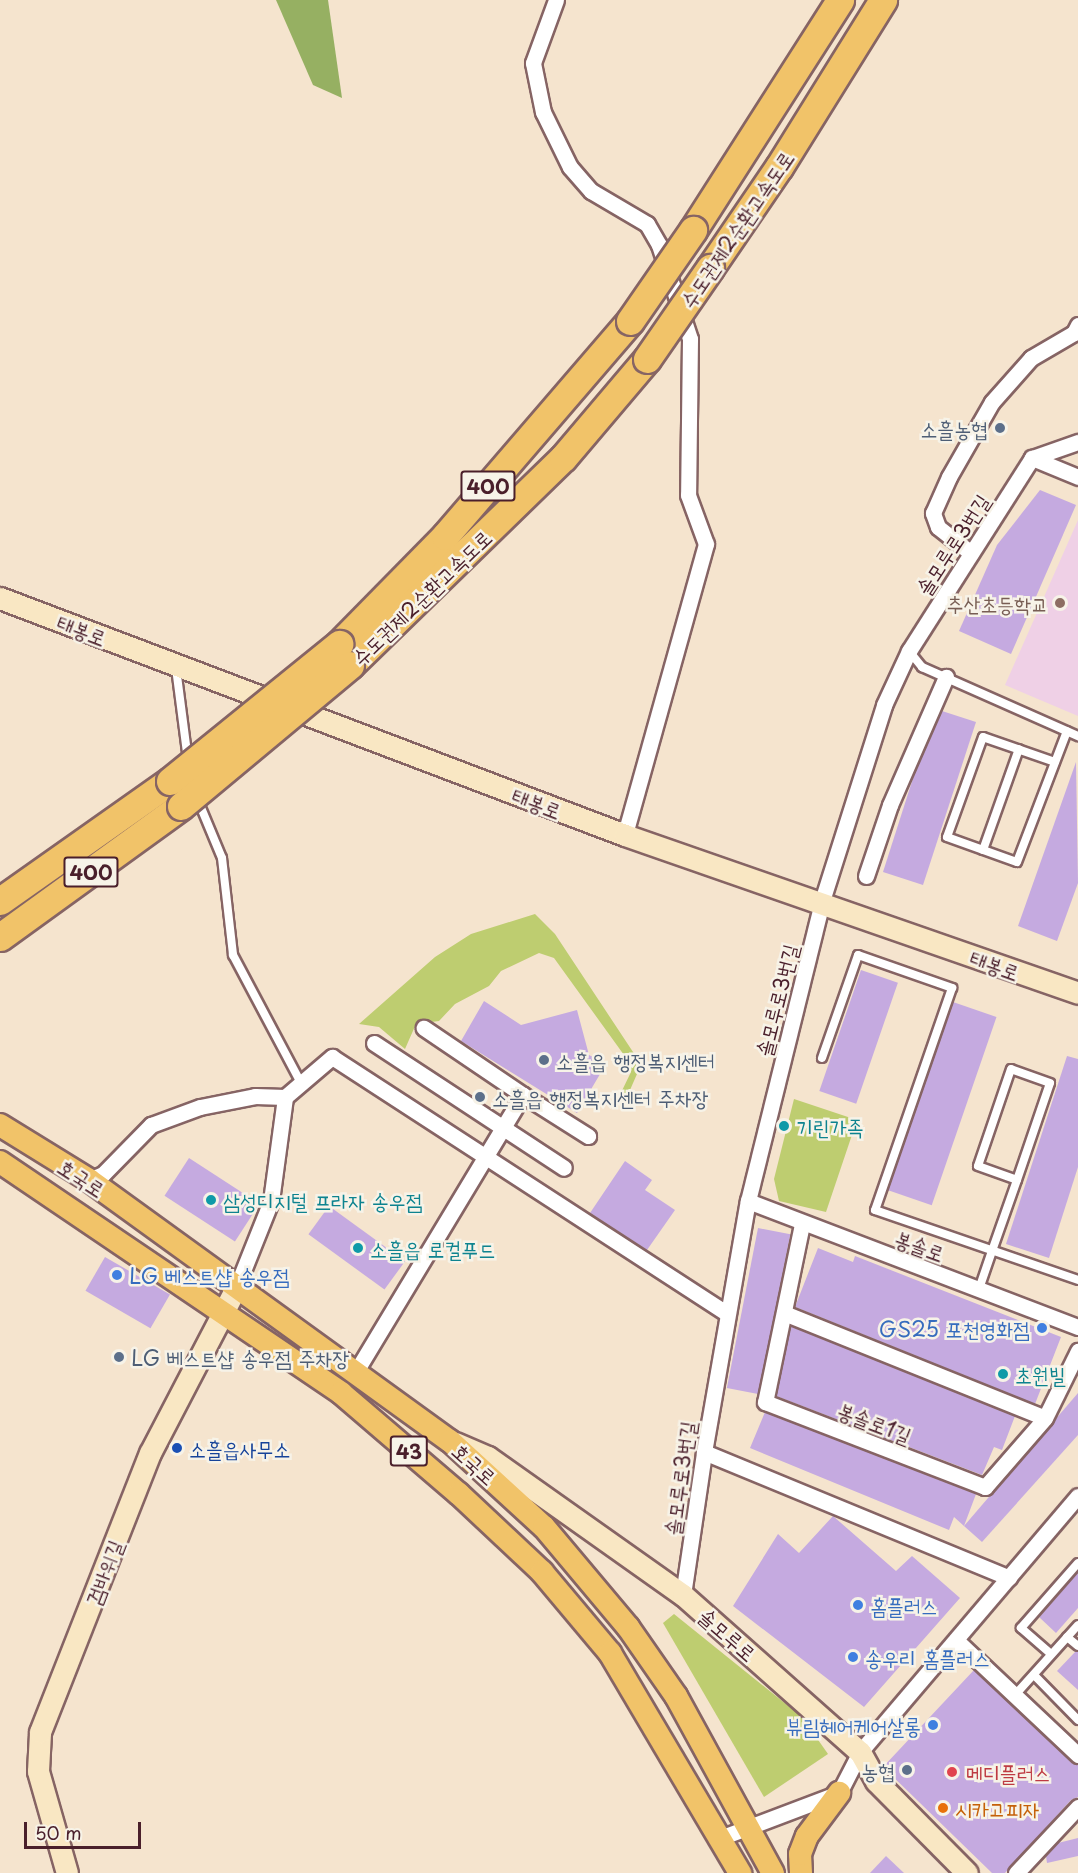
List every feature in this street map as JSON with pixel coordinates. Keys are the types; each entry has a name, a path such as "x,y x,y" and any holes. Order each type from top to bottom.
{"highway":[{"name":"수도권제2순환고속도로","path":"344,655 630,321 693,230 840,0"},
{"name":"수도권제2순환고속도로","path":"0,937 344,655 563,458 647,359 778,167 883,0"},
{"name":"수도권제2순환고속도로","path":"0,902 183,787"}],"main road":[{"name":"태봉로","path":"0,598 624,835 822,901 1078,993"},
{"name":"호국로","path":"0,1125 89,1180 450,1441 544,1527 602,1593 676,1696 773,1873"},
{"name":"호국로","path":"0,1162 223,1311 340,1393 459,1494 542,1572 610,1653 679,1766 740,1873"},
{"name":"검바위길","path":"67,1873 38,1772 40,1732 150,1452 237,1286"},
{"name":"솔모루로","path":"450,1441 488,1457 683,1595 860,1752 876,1780 968,1873"},
{"path":"679,1766 706,1750"},
{"path":"801,1873 800,1854 807,1836 839,1793"}],"street":[{"path":"556,0 533,63 543,112 570,167 591,191 646,224 658,245 690,339 688,495 706,544 624,835"},
{"path":"971,553 938,527 933,513 949,477 992,402 1031,358 1074,333 1078,326"},
{"path":"1032,458 1078,442"},
{"path":"1032,458 1076,475"},
{"name":"솔모루로3번길","path":"683,1595 704,1452 748,1201 822,901 884,705 909,651 1032,458"},
{"path":"866,876 890,805 946,677"},
{"path":"424,1028 588,1136"},
{"path":"374,1043 564,1168"},
{"path":"89,1180 103,1174 151,1125 211,1105 255,1096 285,1097 332,1057 483,1158 727,1314"},
{"path":"355,1373 523,1095"},
{"path":"237,1286 272,1201 285,1097"},
{"name":"봉솔로","path":"748,1201 802,1224 1078,1327"},
{"name":"봉솔로1길","path":"802,1224 765,1402 985,1487 1045,1418 1078,1351"},
{"path":"784,1313 1045,1418"},
{"path":"704,1452 1009,1578"},
{"path":"720,1838 839,1793 860,1752 1078,1496"},
{"path":"956,1640 1078,1755"},
{"path":"1016,1873 1078,1808"}],"lane":[{"path":"909,651 922,667 1078,736"},
{"path":"175,664 183,787 222,858 233,955 302,1083"},
{"path":"1055,762 983,736 947,837 1017,862 1067,731"},
{"path":"983,850 1019,749"},
{"path":"822,1058 858,955 952,988 875,1210 1078,1280"},
{"path":"979,1290 992,1251 1017,1180 1050,1083 1011,1069 978,1166 1017,1180"},
{"path":"1051,1654 1021,1628 1078,1563"},
{"path":"1015,1695 1078,1625"},
{"path":"1067,1636 1078,1646"},
{"path":"1034,1675 1078,1720"}],"shaded area":[{"name":"추산초등학교","path":"1078,520 1078,716 1005,685"}],"green space":[{"path":"276,0 328,0 342,98 313,85"},
{"path":"535,914 555,934 635,1055 637,1074 623,1106 616,1103 631,1072 624,1055 554,958 539,953 501,971 489,986 455,1004 439,1021 416,1024 405,1049 379,1027 359,1024 435,957 471,934"},
{"path":"794,1099 857,1120 826,1212 779,1201 774,1179"},
{"path":"674,1614 802,1717 828,1754 764,1797 663,1623"}],"building":[{"path":"1040,490 1076,505 1011,654 959,631 997,545"},
{"path":"942,711 976,722 923,885 883,872 915,772"},
{"path":"1076,762 1078,883 1057,941 1018,926"},
{"path":"861,970 898,983 856,1104 819,1091"},
{"name":"소흘읍 행정복지센터","path":"484,1001 521,1025 577,1010 589,1055 606,1064 577,1113 461,1041"},
{"path":"953,1002 996,1017 932,1205 888,1190"},
{"path":"1067,1056 1078,1059 1078,1167 1049,1258 1006,1244"},
{"name":"삼성디지털 프라자 송우점","path":"189,1158 259,1204 235,1241 164,1196"},
{"path":"625,1161 652,1180 645,1190 675,1210 647,1250 590,1213"},
{"name":"소흘읍 로컬푸드","path":"329,1206 405,1261 384,1290 308,1234"},
{"path":"758,1228 790,1234 759,1394 727,1388"},
{"path":"818,1248 853,1262 855,1256 1061,1337 1035,1404 795,1307"},
{"name":"LG 베스트샵 송우점","path":"105,1257 170,1294 150,1328 86,1291"},
{"path":"791,1326 1015,1416 1002,1450 994,1447 982,1475 776,1396"},
{"path":"1078,1393 1078,1435 982,1542 964,1526"},
{"path":"765,1412 976,1494 964,1526 954,1517 949,1530 750,1448"},
{"name":"송우리 홈플러스","path":"833,1516 896,1571 912,1556 960,1598 864,1707 733,1606 778,1534 799,1553"},
{"path":"1078,1572 1078,1608 1056,1633 1039,1617"},
{"path":"1076,1651 1078,1652 1078,1690 1057,1671"},
{"path":"974,1670 1078,1765 1078,1797 1071,1800 1005,1873 992,1873 883,1767"},
{"path":"1078,1838 1078,1856 1047,1863 1046,1856 1058,1843"},
{"path":"886,1856 904,1873 870,1873"}],"place":[{"name":"소흘농협","path":"1000,428"},
{"name":"추산초등학교","path":"1060,603"},
{"name":"소흘읍 행정복지센터","path":"544,1060"},
{"name":"소흘읍 행정복지센터 주차장","path":"480,1097"},
{"name":"기린가족","path":"784,1126"},
{"name":"삼성디지털 프라자 송우점","path":"211,1200"},
{"name":"소흘읍 로컬푸드","path":"358,1248"},
{"name":"LG 베스트샵 송우점","path":"117,1275"},
{"name":"GS25 포천영화점","path":"1042,1328"},
{"name":"LG 베스트샵 송우점 주차장","path":"119,1357"},
{"name":"초원빌","path":"1003,1374"},
{"name":"소흘읍사무소","path":"177,1448"},
{"name":"홈플러스","path":"858,1605"},
{"name":"송우리 홈플러스","path":"853,1657"},
{"name":"뷰림헤어케어살롱","path":"933,1725"},
{"name":"농협","path":"907,1770"},
{"name":"메디플러스","path":"952,1772"},
{"name":"시카고피자","path":"943,1808"}]}
